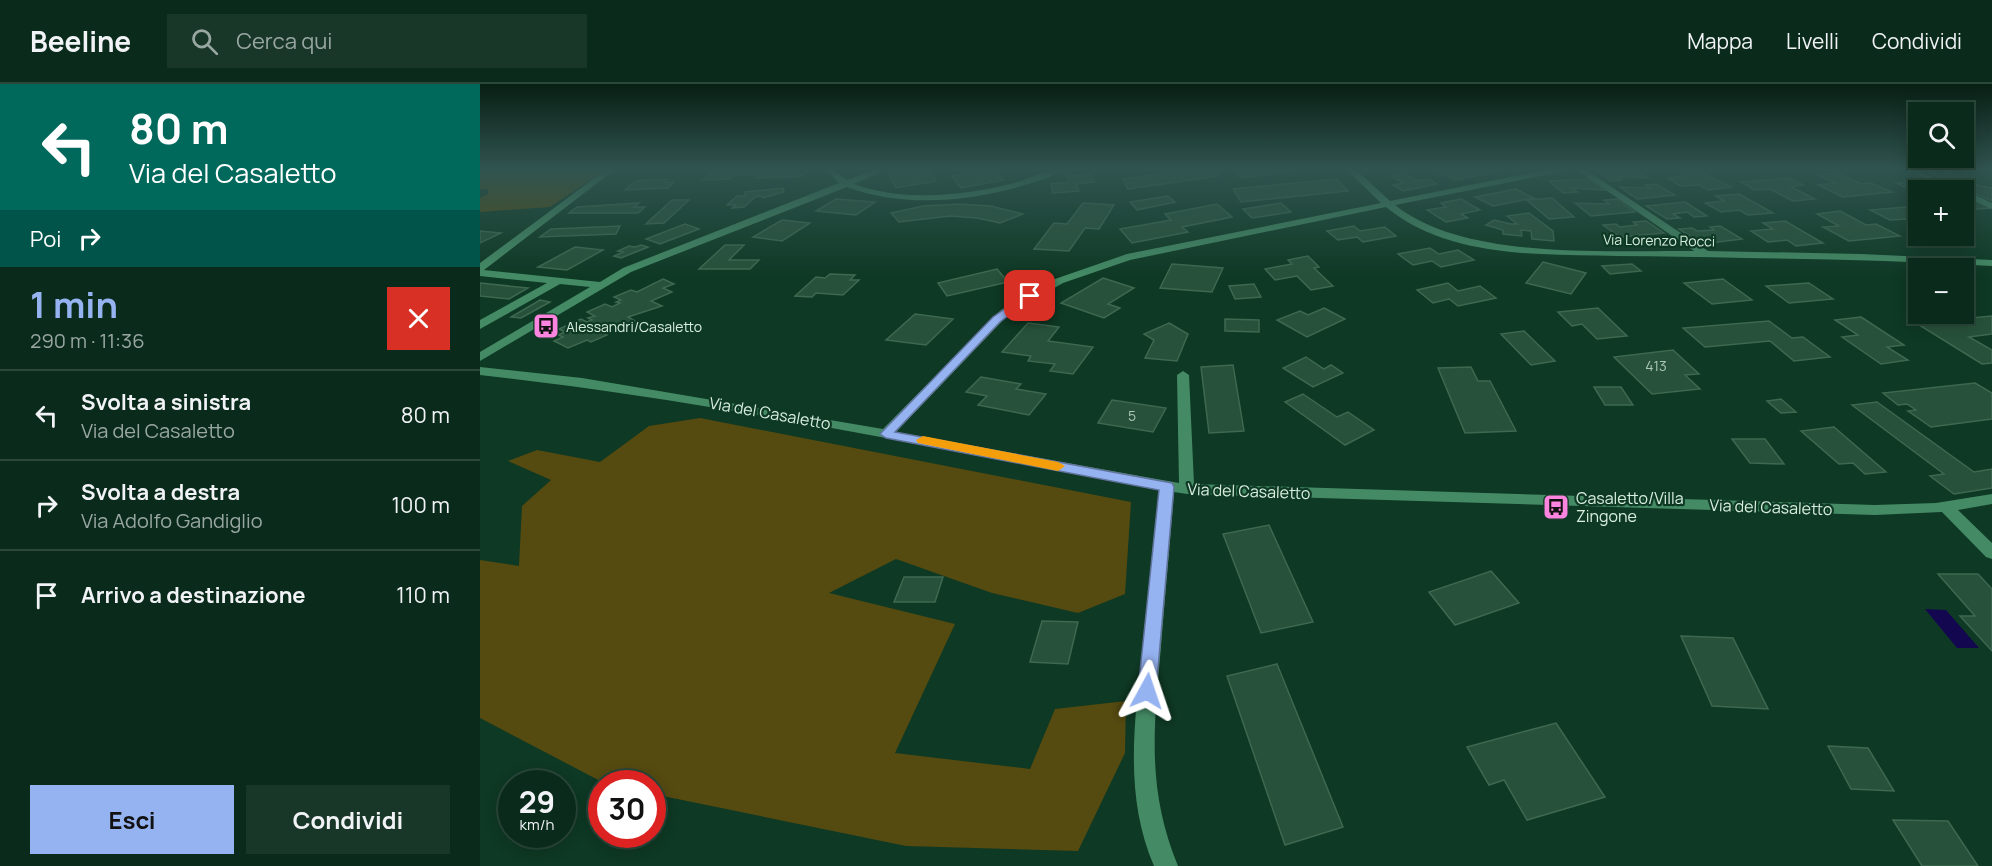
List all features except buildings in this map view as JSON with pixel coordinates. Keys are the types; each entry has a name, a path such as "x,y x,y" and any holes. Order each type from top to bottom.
{"street":[{"path":"480,268 564,204"},
{"path":"480,357 600,285 656,257 790,204"},
{"path":"886,434 996,320 1030,296 1059,281 1127,257 1385,204"},
{"name":"Via Lorenzo Rocci","path":"1388,204 1430,230 1494,246 1597,252 1992,263"},
{"path":"1632,204 1705,254"},
{"path":"480,273 600,285"},
{"path":"480,325 558,281"},
{"name":"Via del Casaletto","path":"480,370 591,383 1187,489 1856,509 1946,507 1992,499"},
{"path":"1183,375 1187,489"},
{"path":"1166,866 1149,821 1143,773 1143,737 1167,487"},
{"path":"1946,507 1992,553"}],"shaded area":[{"path":"480,204 554,204 550,207 480,212"},
{"path":"700,418 1131,502 1125,594 1078,613 992,593 896,559 829,593 955,624 895,753 1030,769 1055,709 1126,701 1125,753 1078,851 906,846 666,797 666,770 588,770 588,775 480,718 480,560 519,566 522,506 551,480 508,461 537,450 600,462 649,426"},
{"path":"1925,609 1946,610 1979,648 1957,648"}],"slow traffic":[{"path":"923,440 1058,466"}],"place":[{"name":"Alessandri/Casaletto","path":"546,326"},
{"name":"Casaletto/Villa Zingone","path":"1556,507"}],"route":[{"path":"1030,296 996,320 886,434 1167,487 1147,691"}]}
